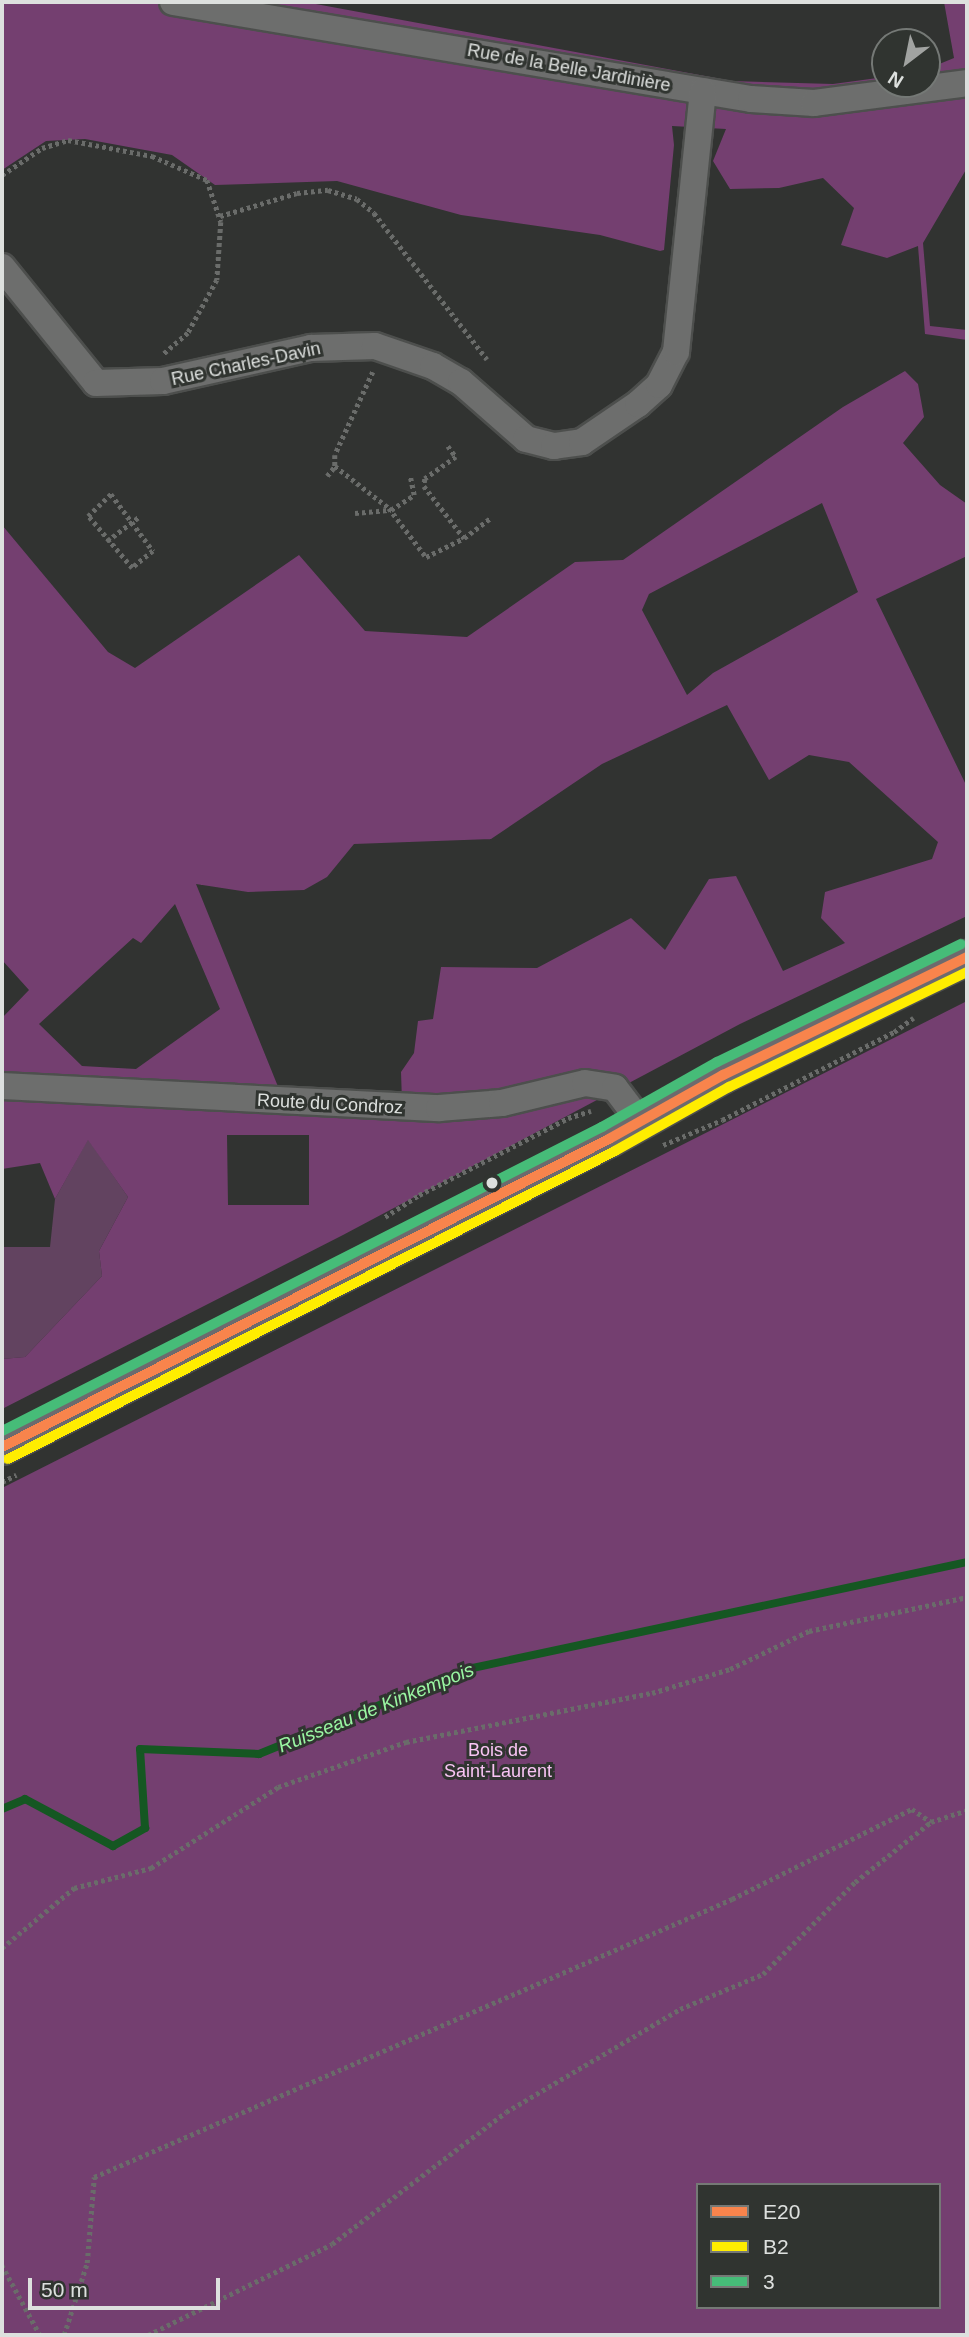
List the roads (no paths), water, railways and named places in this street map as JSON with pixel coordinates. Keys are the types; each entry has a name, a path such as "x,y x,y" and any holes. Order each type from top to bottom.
{"main road":[{"path":"2,1447 786,1043 967,957"}],"street":[{"name":"Rue de la Belle Jardinière","path":"173,2 751,99 814,103 967,83"},
{"name":"Rue Charles-Davin","path":"2,267 96,383 154,382 311,348 375,346 433,366 461,382 526,439 554,446 599,433 638,404 659,385 676,352 703,90"},
{"name":"Route du Condroz","path":"2,1086 439,1108 502,1103 585,1083 615,1088 639,1121"}],"waterway":[{"name":"Ruisseau de Kinkempois","path":"2,1809 25,1799 113,1846 145,1828 140,1749 259,1754 468,1669 967,1562"}],"park label":[{"name":"Bois de Saint-Laurent","path":"498,1761"}]}
